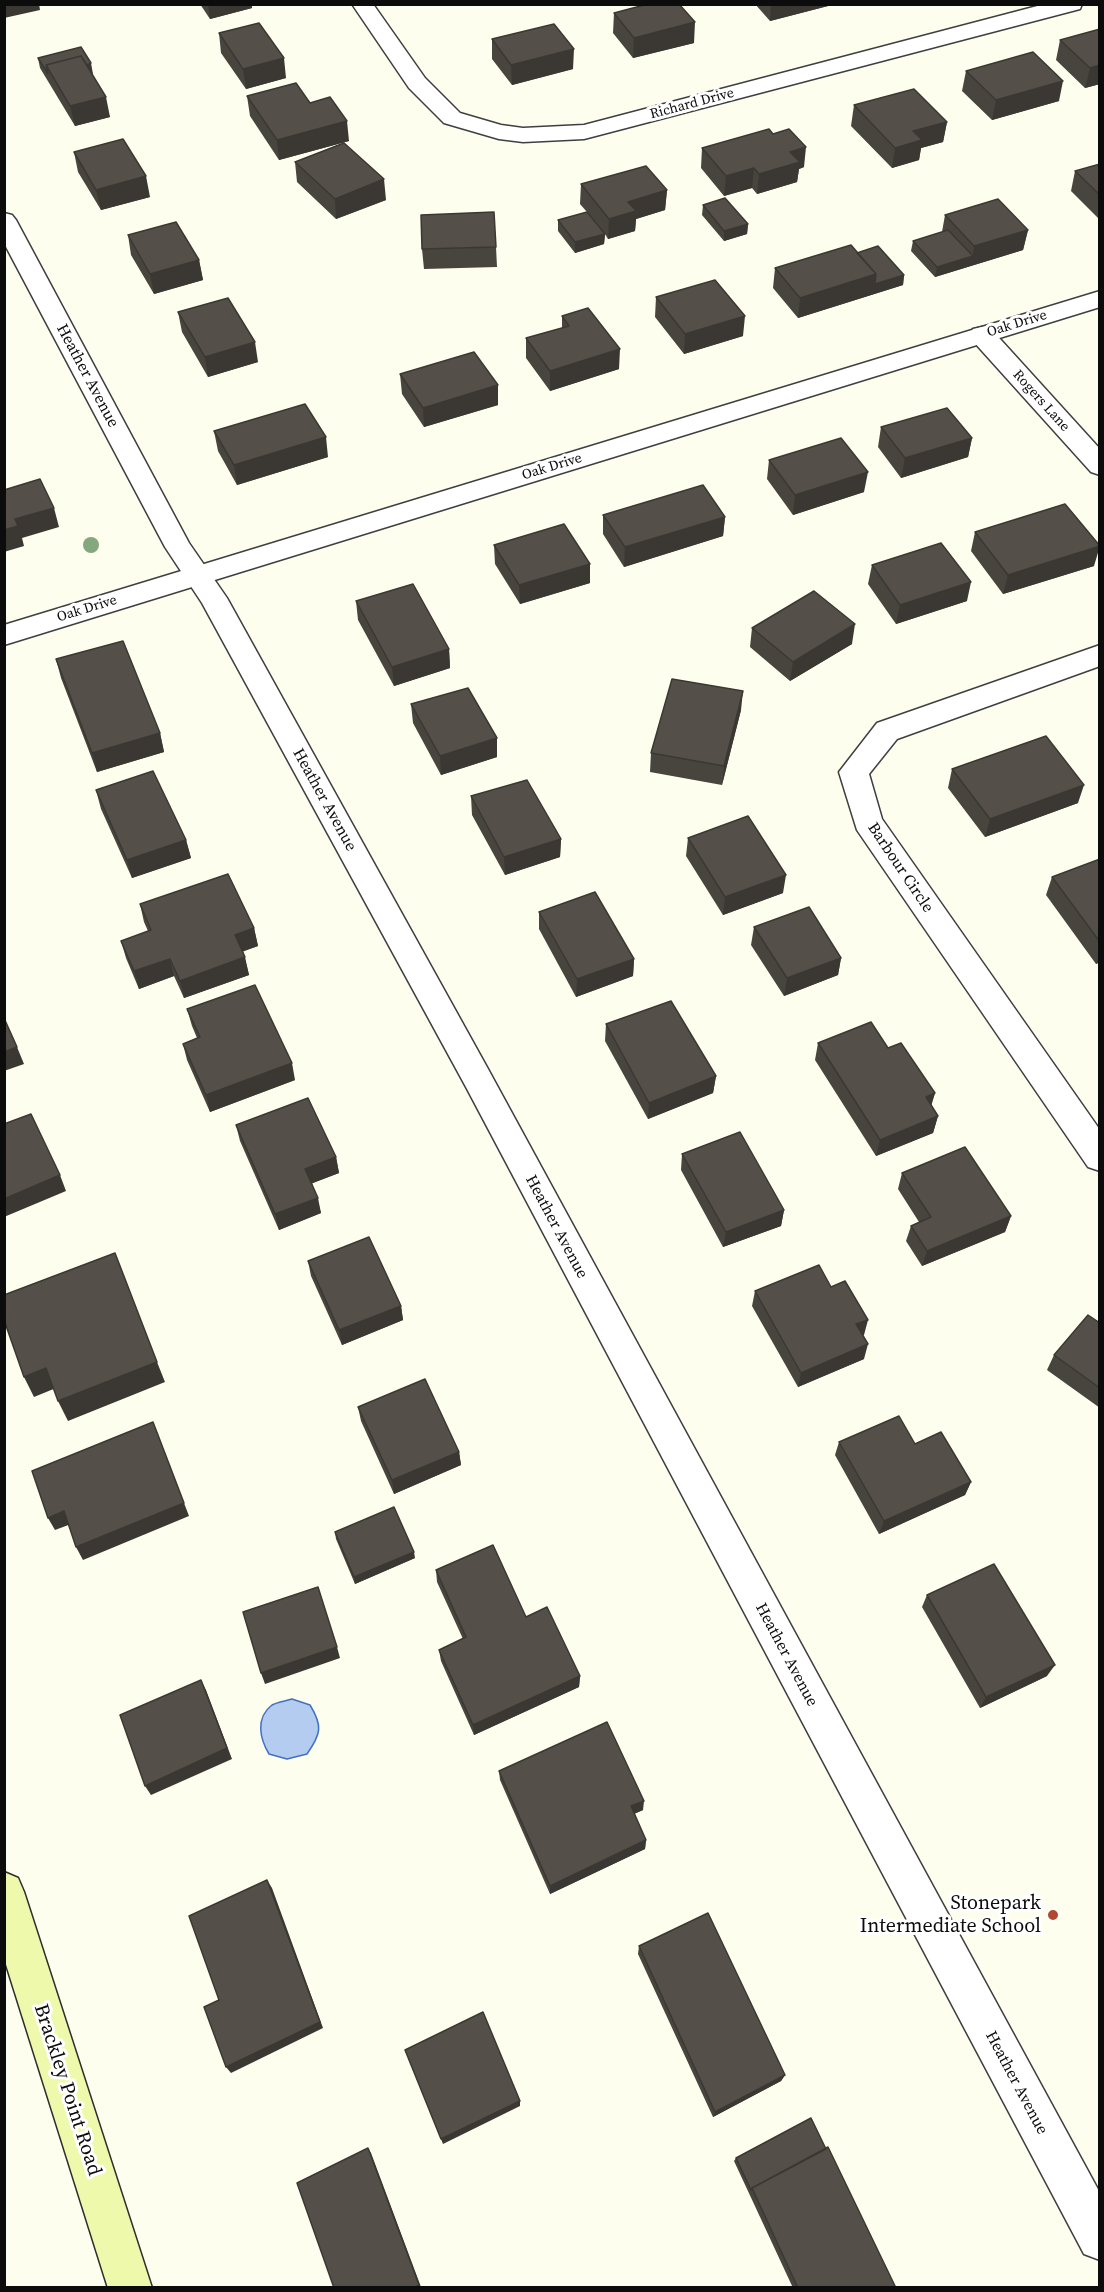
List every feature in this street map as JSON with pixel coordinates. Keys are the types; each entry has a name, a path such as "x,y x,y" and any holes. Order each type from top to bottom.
{"main road":[{"name":"Brackley Point Road","path":"4,1892 130,2288"}],"street":[{"name":"Richard Drive","path":"362,4 417,83 452,118 499,132 523,135 584,132 1072,4"},
{"name":"Heather Avenue","path":"4,220 178,548 213,598 482,1089 1100,2238"},
{"name":"Oak Drive","path":"4,635 1100,299"},
{"name":"Rogers Lane","path":"982,335 1100,466"},
{"name":"Barbour Circle","path":"1100,655 887,731 854,772 868,822 1100,1157"}],"water":[{"path":"292,1699 310,1705 317,1719 319,1730 307,1754 287,1759 269,1754 263,1742 261,1722 272,1705"}],"building":[{"path":"648,4 679,4 695,22 634,38 614,13"},
{"path":"259,23 284,58 243,69 219,33"},
{"path":"554,24 574,49 511,65 492,39"},
{"path":"1100,29 1100,65 1090,68 1060,40"},
{"path":"81,47 91,63 87,65 81,56 46,65 48,74 38,58"},
{"path":"1033,52 1063,81 996,100 966,71"},
{"path":"81,56 106,97 70,106 46,65"},
{"path":"296,83 310,103 330,97 347,121 277,140 247,96"},
{"path":"914,89 947,122 913,131 922,140 895,148 854,105"},
{"path":"769,129 773,134 789,129 806,147 790,152 800,162 759,174 754,168 726,176 702,148"},
{"path":"123,139 146,176 96,190 74,152"},
{"path":"344,143 384,179 335,199 295,162"},
{"path":"1100,164 1100,195 1075,171"},
{"path":"646,166 667,190 628,202 636,211 609,219 581,184"},
{"path":"725,198 748,224 724,231 703,205"},
{"path":"998,199 1028,230 974,246 945,215"},
{"path":"494,212 496,247 422,249 421,215"},
{"path":"587,212 605,234 575,242 558,220"},
{"path":"176,222 199,260 150,274 128,235"},
{"path":"948,230 973,256 937,267 913,241"},
{"path":"851,245 876,274 800,298 775,268"},
{"path":"878,246 904,275 875,284 876,274 857,253"},
{"path":"715,280 745,316 685,334 656,297"},
{"path":"228,298 255,342 205,357 178,312"},
{"path":"588,308 620,349 550,371 526,338 569,326 562,316"},
{"path":"474,352 498,385 423,408 400,374"},
{"path":"305,404 326,437 234,465 214,431"},
{"path":"947,408 972,438 905,458 881,427"},
{"path":"841,438 868,472 795,495 769,460"},
{"path":"40,479 54,508 15,519 18,526 4,530 4,490"},
{"path":"703,485 725,517 625,547 603,515"},
{"path":"1065,504 1100,546 1008,575 975,532"},
{"path":"564,524 590,564 519,585 494,545"},
{"path":"941,543 971,582 900,605 872,565"},
{"path":"413,584 449,649 392,667 356,601"},
{"path":"814,591 855,624 793,662 752,628"},
{"path":"123,641 160,733 92,753 56,659"},
{"path":"672,679 743,691 724,766 651,753"},
{"path":"468,688 497,738 440,756 411,704"},
{"path":"1046,736 1084,785 990,819 952,769"},
{"path":"153,771 186,840 127,860 96,790"},
{"path":"527,780 561,839 504,857 471,796"},
{"path":"748,816 786,875 725,897 688,838"},
{"path":"1100,859 1100,942 1052,877"},
{"path":"228,874 254,928 235,935 245,957 180,981 170,959 134,971 121,941 151,930 140,904"},
{"path":"595,892 634,959 577,979 539,912"},
{"path":"809,907 841,958 787,978 754,927"},
{"path":"255,985 292,1063 206,1095 183,1044 200,1037 187,1009"},
{"path":"671,1001 716,1076 649,1103 606,1024"},
{"path":"4,1018 17,1047 4,1052"},
{"path":"871,1022 888,1048 901,1043 935,1093 926,1097 938,1116 880,1140 818,1043"},
{"path":"308,1098 336,1157 305,1169 318,1198 275,1214 236,1125"},
{"path":"31,1114 60,1175 4,1199 4,1124"},
{"path":"740,1132 784,1210 726,1232 682,1154"},
{"path":"965,1147 1011,1216 927,1251 911,1226 931,1217 902,1173"},
{"path":"369,1237 401,1306 339,1330 308,1261"},
{"path":"115,1253 157,1362 58,1401 46,1368 24,1377 4,1320 4,1295"},
{"path":"819,1265 831,1287 845,1281 868,1320 856,1324 868,1344 801,1373 755,1291"},
{"path":"1088,1315 1100,1323 1100,1388 1054,1355"},
{"path":"425,1379 459,1452 392,1480 358,1407"},
{"path":"899,1416 915,1444 941,1432 971,1482 884,1521 839,1442"},
{"path":"153,1422 184,1503 76,1547 64,1511 48,1518 32,1471"},
{"path":"394,1507 414,1552 354,1577 335,1532"},
{"path":"493,1545 526,1617 547,1607 580,1676 473,1725 439,1650 466,1637 436,1570"},
{"path":"994,1564 1055,1665 986,1697 927,1595"},
{"path":"318,1587 337,1647 261,1673 243,1612"},
{"path":"201,1680 227,1748 145,1786 120,1715"},
{"path":"607,1722 644,1801 631,1806 646,1840 550,1886 499,1771"},
{"path":"267,1880 320,2022 226,2067 204,2007 219,2000 189,1916"},
{"path":"708,1913 785,2075 715,2112 639,1946"},
{"path":"483,2012 520,2101 441,2139 405,2050"},
{"path":"811,2118 826,2149 751,2190 736,2158"},
{"path":"828,2147 896,2288 798,2288 752,2188"},
{"path":"368,2148 419,2285 414,2288 334,2288 297,2183"}],"place":[{"name":"Stonepark Intermediate School","path":"1053,1915"}]}
